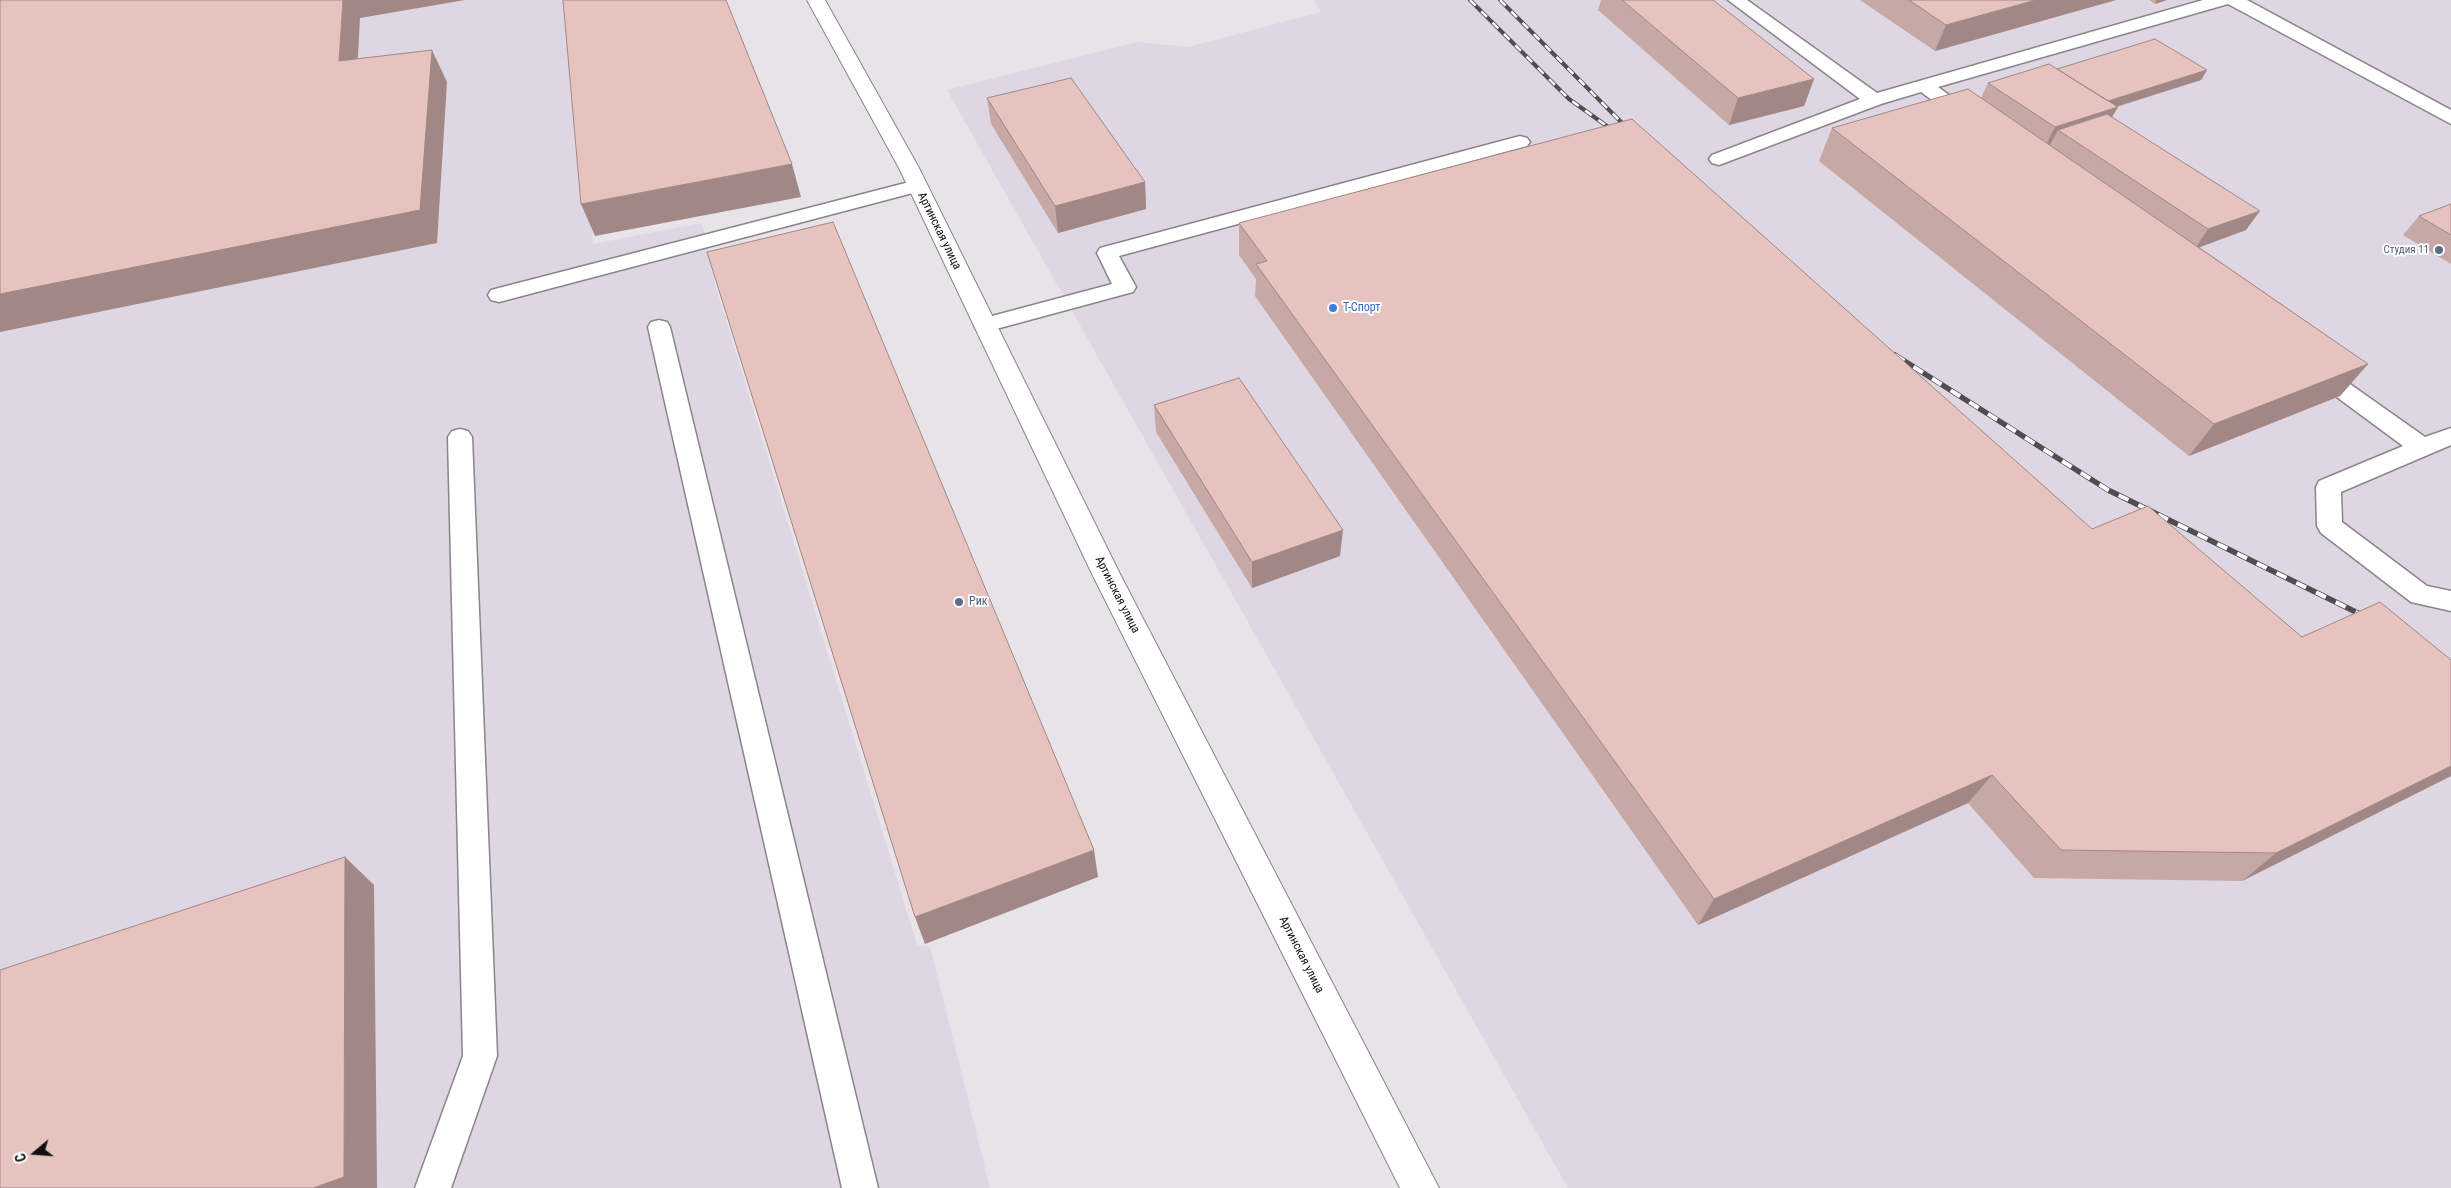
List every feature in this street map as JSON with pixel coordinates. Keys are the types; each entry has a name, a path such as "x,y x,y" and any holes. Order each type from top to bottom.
{"street":[{"name":"Артинская улица","path":"816,0 917,186 1107,576 1420,1188"}],"lane":[{"path":"1736,0 1874,100"},
{"path":"1719,159 1874,100 2222,0"},
{"path":"2234,0 2451,118"},
{"path":"1924,86 1988,132"},
{"path":"985,326 1125,286 1107,253 1520,142"},
{"path":"499,295 917,186"},
{"path":"659,327 860,1188"},
{"path":"2301,360 2421,447"},
{"path":"2451,436 2328,487 2330,526 2420,595 2451,601"},
{"path":"433,1188 480,1056 460,437"}],"shaded area":[{"path":"0,0 570,0 593,244 701,223 708,242 714,281 917,945 930,947 990,1188 0,1188"},
{"path":"1314,0 2451,0 2451,1188 1568,1188 947,90 1137,42 1188,47 1321,12"}],"building":[{"path":"0,0 343,0 339,61 432,50 420,210 0,294"},
{"path":"563,0 726,0 792,164 581,204"},
{"path":"1622,0 1713,0 1814,79 1738,98"},
{"path":"1909,0 2036,0 1946,25"},
{"path":"2155,39 2207,70 2108,101 2057,69"},
{"path":"2049,64 2118,107 2055,127 1988,83"},
{"path":"1071,78 1145,182 1055,206 987,98"},
{"path":"1968,89 2368,364 2214,424 1832,128"},
{"path":"2107,114 2260,211 2208,229 2058,130"},
{"path":"1632,119 2092,529 2148,506 2302,637 2380,602 2451,660 2451,766 2276,853 2061,850 1992,775 1714,899 1256,264 1267,261 1239,223"},
{"path":"2451,204 2451,235 2419,216"},
{"path":"833,222 1094,850 915,917 707,252"},
{"path":"1239,378 1343,530 1252,562 1154,405"},
{"path":"345,857 344,1177 313,1188 0,1188 0,970"}],"railway":[{"path":"1470,0 1569,99 1618,134"},
{"path":"1500,0 1631,132"},
{"path":"1895,355 2108,490 2368,618"}],"place":[{"name":"Студия 11","path":"2439,250"},
{"name":"Т-Спорт","path":"1333,308"},
{"name":"Рик","path":"959,602"}]}
